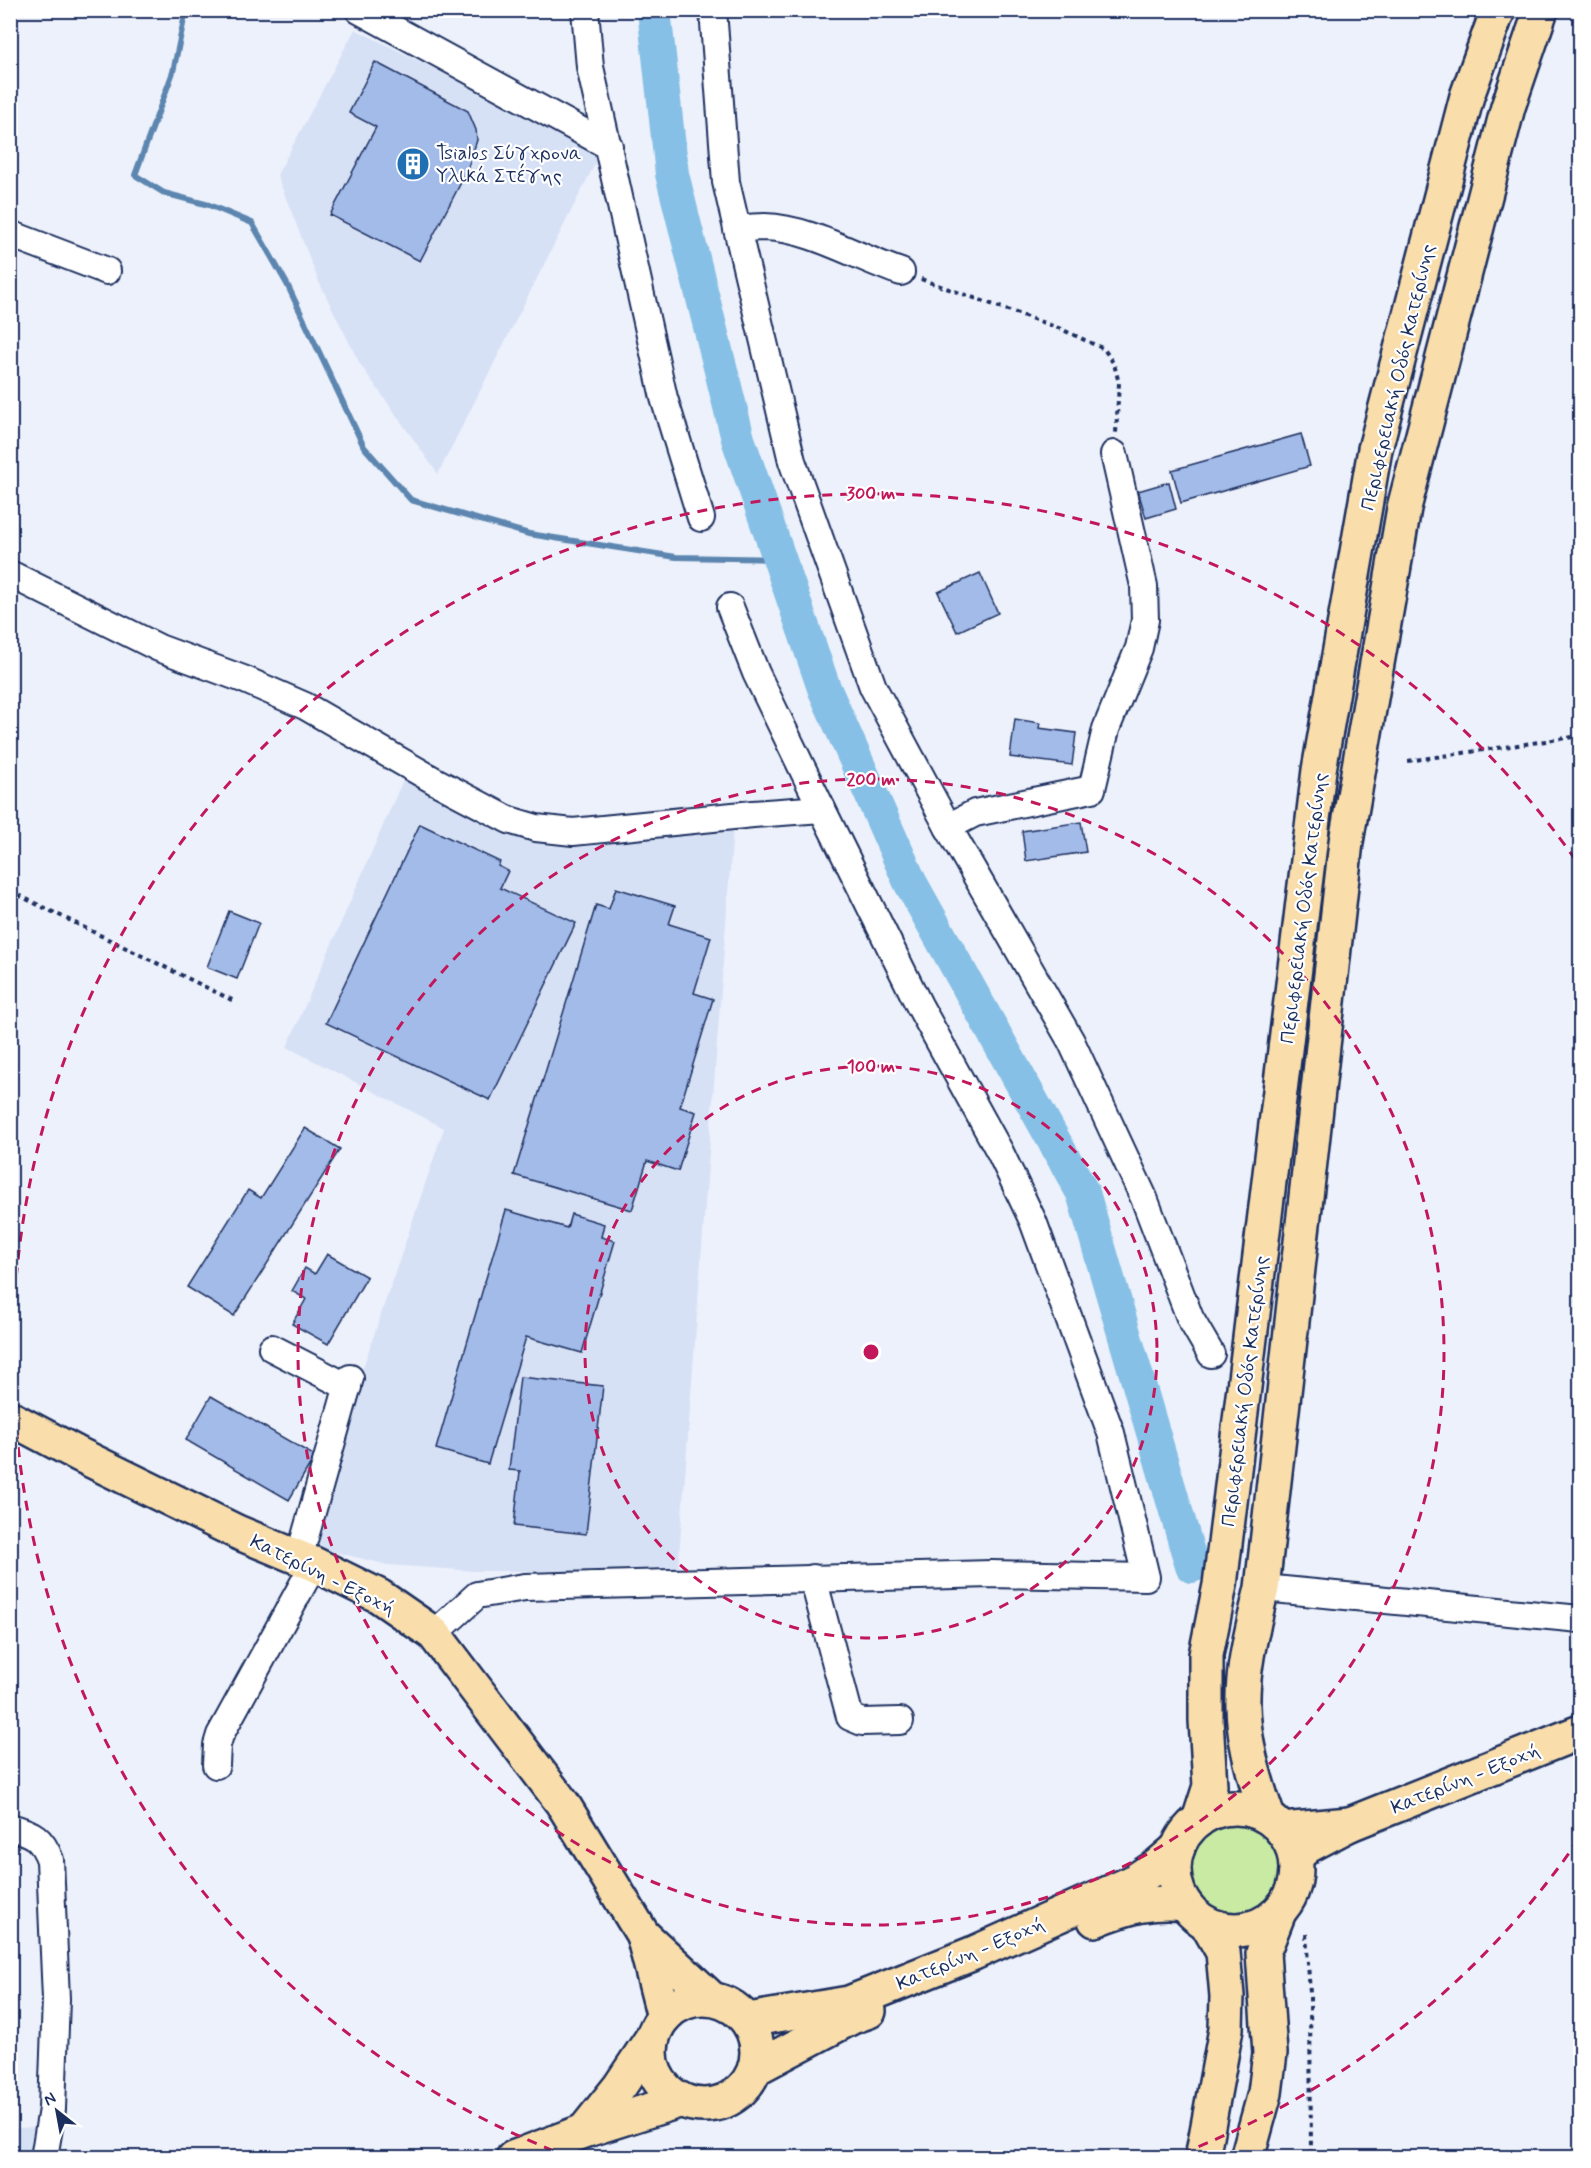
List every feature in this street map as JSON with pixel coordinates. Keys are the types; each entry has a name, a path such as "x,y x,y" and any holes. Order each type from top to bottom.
{"main road":[{"name":"Περιφερειακή Οδός Κατερίνης","path":"1199,1820 1210,1786 1206,1720 1206,1655 1220,1585 1319,770 1375,449 1467,96 1498,10"},
{"name":"Περιφερειακή Οδός Κατερίνης","path":"1282,1835 1255,1782 1245,1731 1244,1677 1262,1588 1346,843 1404,508 1508,107 1541,10"},
{"name":"Κατερίνη - Εξοχή","path":"10,1418 237,1532 306,1561 379,1596 434,1634 563,1804 643,1935 712,1999 734,2007 748,2020 849,2003 974,1953 1133,1882 1178,1848"},
{"name":"Κατερίνη - Εξοχή","path":"1282,1835 1308,1846 1350,1824 1581,1732"},
{"path":"1196,1914 1226,1930 1246,1929 1264,1923 1286,1904 1294,1886 1296,1866 1282,1835 1250,1810 1230,1808 1211,1813 1199,1820 1187,1831 1175,1857 1174,1877 1196,1914 1223,1952 1227,1996 1226,2029 1202,2157"},
{"name":"Κατερίνη - Εξοχή","path":"643,1935 658,2028 651,2059 656,2075 667,2090 682,2100 702,2105 723,2102 739,2093 747,2085 756,2068 852,2017 962,1977 1118,1911 1162,1902 1196,1914"},
{"path":"1247,2157 1265,2093 1270,2053 1263,1953 1279,1911"},
{"path":"584,2131 620,2086 673,2009 689,2000 712,1999"},
{"path":"748,2020 757,2049 756,2068"},
{"path":"513,2157 584,2131 682,2100"}],"street":[{"path":"359,10 609,146"},
{"path":"585,10 590,67 664,398 700,518"},
{"path":"713,10 726,182 737,229 792,461 873,687 948,827 1071,1041 1144,1198 1190,1318 1211,1354"},
{"path":"737,229 766,227 788,230 821,240 900,272"},
{"path":"10,234 107,271"},
{"path":"948,827 975,813 1092,789 1106,729 1139,648 1145,620 1144,586 1114,454"},
{"path":"10,574 159,648 243,679 304,706 475,803 518,823 536,828 573,832 822,809"},
{"path":"434,1634 477,1595 525,1587 991,1574 1146,1577 1111,1433 1033,1221 1000,1152 919,1005 822,809 756,673 730,607"},
{"path":"216,1765 220,1735 306,1561 349,1383 272,1348"},
{"path":"813,1578 850,1717 862,1722 900,1721"},
{"path":"1274,1590 1581,1619"},
{"path":"10,1827 40,1841 45,1846 50,1860 56,1999 52,2109 44,2157"}],"path":[{"path":"900,272 1061,329 1104,349 1114,364 1119,383 1114,454"},
{"path":"1408,761 1581,736"},
{"path":"10,891 236,1002"},
{"path":"1306,1935 1310,1993 1311,2157"}],"shaded area":[{"path":"355,29 601,152 438,474 360,364 318,280 277,175"},
{"path":"405,775 506,834 551,846 581,847 733,828 678,1571 475,1571 388,1565 318,1548 354,1394 444,1128 287,1047"},
{"path":"33,2127 30,2157 11,2157 11,2129"}],"green space":[{"path":"1227,1825 1245,1825 1261,1832 1274,1845 1281,1861 1281,1879 1274,1895 1261,1908 1245,1915 1227,1915 1211,1908 1198,1895 1191,1879 1191,1861 1198,1845 1211,1832"}],"building":[{"name":"Tsialos Σύγχρονα Υλικά Στέγης","path":"375,62 468,111 476,130 477,140 467,171 420,261 330,215 376,127 349,113"},
{"path":"1301,434 1310,466 1181,503 1172,470"},
{"path":"1169,482 1176,509 1146,518 1138,491"},
{"path":"980,573 998,613 957,632 938,592"},
{"path":"1015,719 1040,723 1039,728 1076,733 1072,765 1010,757"},
{"path":"1081,822 1086,852 1026,861 1022,831"},
{"path":"420,824 500,862 498,866 508,871 500,888 576,923 490,1100 326,1023"},
{"path":"616,888 675,906 669,924 711,937 694,993 713,999 680,1107 696,1112 678,1171 647,1161 632,1210 514,1175 596,905 609,909"},
{"path":"229,911 259,923 237,979 207,967"},
{"path":"305,1128 340,1149 234,1316 187,1287 248,1190 261,1198"},
{"path":"506,1210 567,1228 571,1214 604,1224 601,1237 615,1241 582,1353 526,1337 488,1464 436,1449"},
{"path":"327,1254 367,1277 328,1344 292,1324 306,1299 292,1291 305,1268 315,1274"},
{"path":"520,1377 603,1386 586,1534 514,1526 520,1471 509,1470"},
{"path":"211,1396 315,1456 289,1500 186,1440"}],"waterway":[{"path":"186,10 173,72 135,175 164,193 209,205 252,223 287,284 364,447 411,500 529,534 676,557 780,559"},
{"path":"654,10 672,174 738,439 824,688 910,882 1083,1193 1192,1566"}],"place":[{"name":"Tsialos Σύγχρονα Υλικά Στέγης","path":"413,164"}]}
